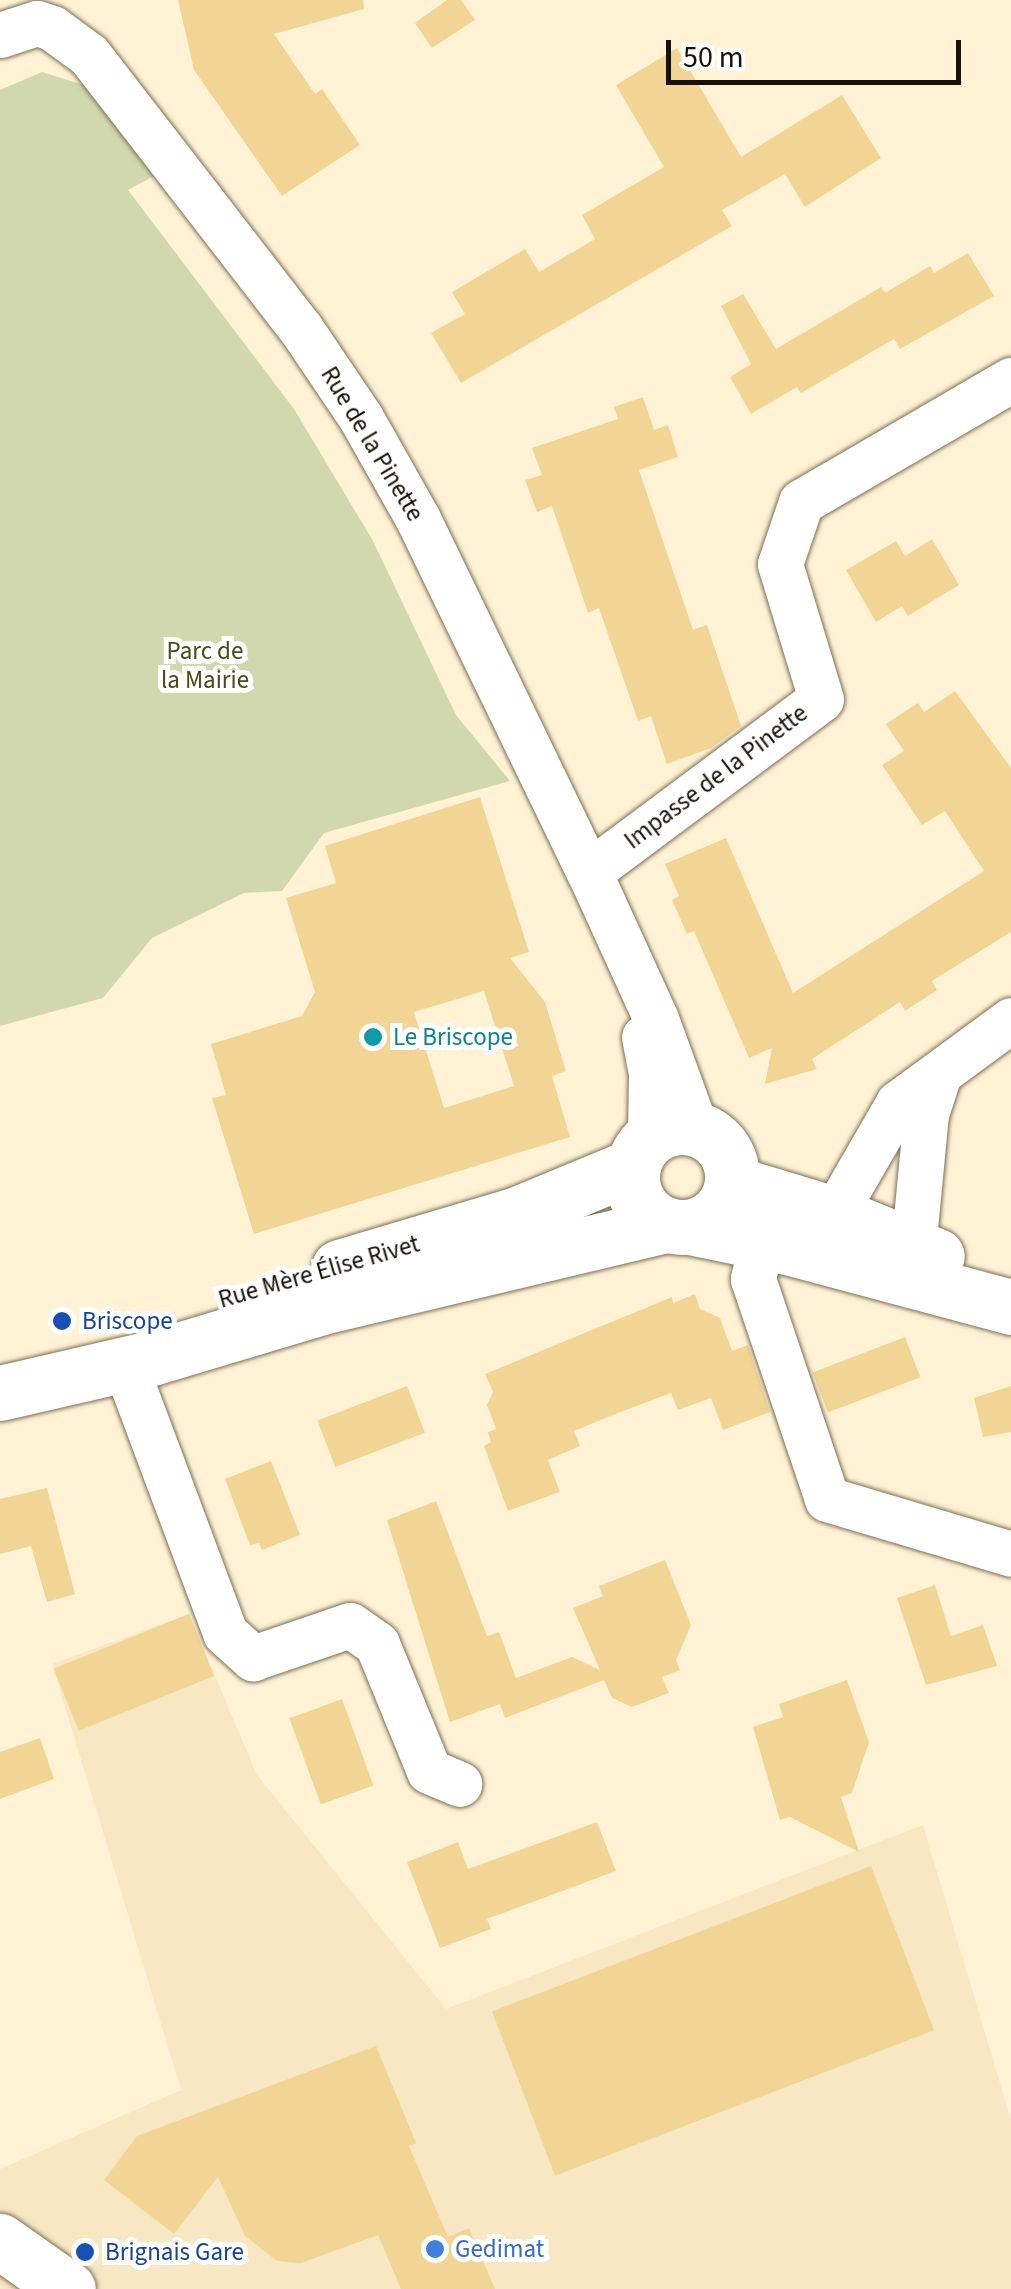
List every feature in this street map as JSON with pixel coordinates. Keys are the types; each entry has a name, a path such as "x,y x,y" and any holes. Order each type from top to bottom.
{"street":[{"path":"0,35 68,14"},
{"name":"Rue de la Pinette","path":"68,14 89,55 301,329 362,418 418,518 656,1019 660,1144"},
{"name":"Impasse de la Pinette","path":"589,872 820,699 780,564 801,502 1011,380"},
{"path":"834,1214 898,1102 938,1077 1011,1020"},
{"path":"912,1248 926,1114 938,1077"},
{"path":"718,1142 727,1155 732,1183 719,1212 678,1226 642,1208 632,1180 660,1144 718,1142"},
{"name":"Rue Mère Élise Rivet","path":"0,1363 516,1216 660,1144"},
{"path":"732,1183 834,1214 912,1248 1011,1280"},
{"name":"Rue Mère Élise Rivet","path":"0,1393 125,1364 322,1307 678,1226 774,1244 1011,1307"},
{"path":"912,1248 878,1256 821,1240 774,1244 753,1279 827,1498 1011,1554"},
{"path":"125,1364 225,1634 253,1658 350,1625 376,1644 429,1771 460,1784"},
{"path":"0,2241 68,2289"}],"shaded area":[{"path":"189,1614 257,1775 446,2009 923,1825 1011,2120 1011,2289 0,2289 0,2169 181,2090 52,1664"}],"green space":[{"name":"Parc de la Mairie","path":"42,72 90,87 154,176 128,190 294,409 373,541 456,715 510,781 324,833 282,891 244,893 152,938 103,998 0,1026 0,90"}],"building":[{"path":"178,0 363,0 364,9 274,34 315,94 322,89 360,145 282,196 194,70"},
{"path":"447,0 461,0 475,20 432,48 415,23"},
{"path":"677,48 741,157 842,95 881,158 805,207 785,174 722,210 732,226 461,383 431,333 465,314 452,292 525,249 539,272 595,239 582,215 664,167 616,85"},
{"path":"968,253 994,296 900,349 894,339 801,393 797,387 751,414 730,377 751,364 721,306 743,294 776,349 881,287 885,293 930,266 934,273"},
{"path":"643,397 654,430 668,425 678,457 639,470 693,630 707,625 741,726 711,748 667,764 651,716 638,721 599,608 588,613 552,506 537,512 525,480 542,475 532,448 618,419 614,407"},
{"path":"932,539 959,585 908,616 902,606 876,622 846,570 896,541 905,556"},
{"path":"955,691 1011,768 1011,932 932,981 937,990 905,1011 900,1002 812,1059 817,1069 765,1084 772,1048 749,1058 694,931 687,934 672,900 679,896 665,864 726,838 793,993 984,871 945,811 922,825 882,765 904,751 886,724 918,703 924,712"},
{"path":"480,797 529,952 510,958 545,1002 566,1071 552,1076 570,1137 254,1234 212,1098 226,1095 211,1044 302,1016 315,992 286,898 336,883 325,846","holes":["484,991 514,1086 444,1108 414,1012"]},
{"path":"695,1294 700,1309 720,1318 732,1351 748,1345 770,1412 723,1430 711,1398 678,1410 671,1393 618,1413 574,1431 580,1446 548,1460 560,1492 508,1511 484,1446 491,1442 488,1432 496,1429 487,1405 493,1392 485,1374 672,1297 673,1303"},
{"path":"905,1337 920,1377 828,1413 813,1372"},
{"path":"407,1386 425,1433 335,1467 317,1420"},
{"path":"1011,1386 1011,1432 983,1437 974,1398"},
{"path":"271,1461 300,1535 262,1550 259,1543 250,1545 225,1479"},
{"path":"47,1488 75,1594 47,1602 31,1546 0,1554 0,1499"},
{"path":"436,1501 487,1636 499,1632 516,1678 572,1657 600,1670 573,1608 603,1596 599,1586 665,1560 691,1625 676,1660 680,1670 662,1677 669,1693 632,1707 612,1698 604,1680 505,1718 500,1704 450,1722 387,1520"},
{"path":"935,1585 951,1636 983,1625 997,1666 926,1685 897,1598"},
{"path":"189,1614 214,1676 79,1731 54,1669"},
{"path":"847,1680 869,1742 852,1793 841,1797 859,1852 790,1817 780,1820 753,1727 783,1717 779,1704"},
{"path":"342,1699 373,1785 321,1805 289,1718"},
{"path":"40,1738 54,1779 0,1799 0,1752"},
{"path":"597,1822 616,1871 487,1919 491,1929 440,1948 407,1862 458,1842 468,1869"},
{"path":"871,1866 934,2030 555,2176 492,2011"},
{"path":"376,2046 416,2143 409,2146 448,2237 469,2228 495,2289 401,2289 378,2235 301,2263 277,2261 245,2236 218,2177 174,2234 104,2180 137,2136"}],"place":[{"name":"Le Briscope","path":"373,1037"},
{"name":"Briscope","path":"62,1321"},
{"name":"Gedimat","path":"435,2249"},
{"name":"Brignais Gare","path":"85,2252"}]}
